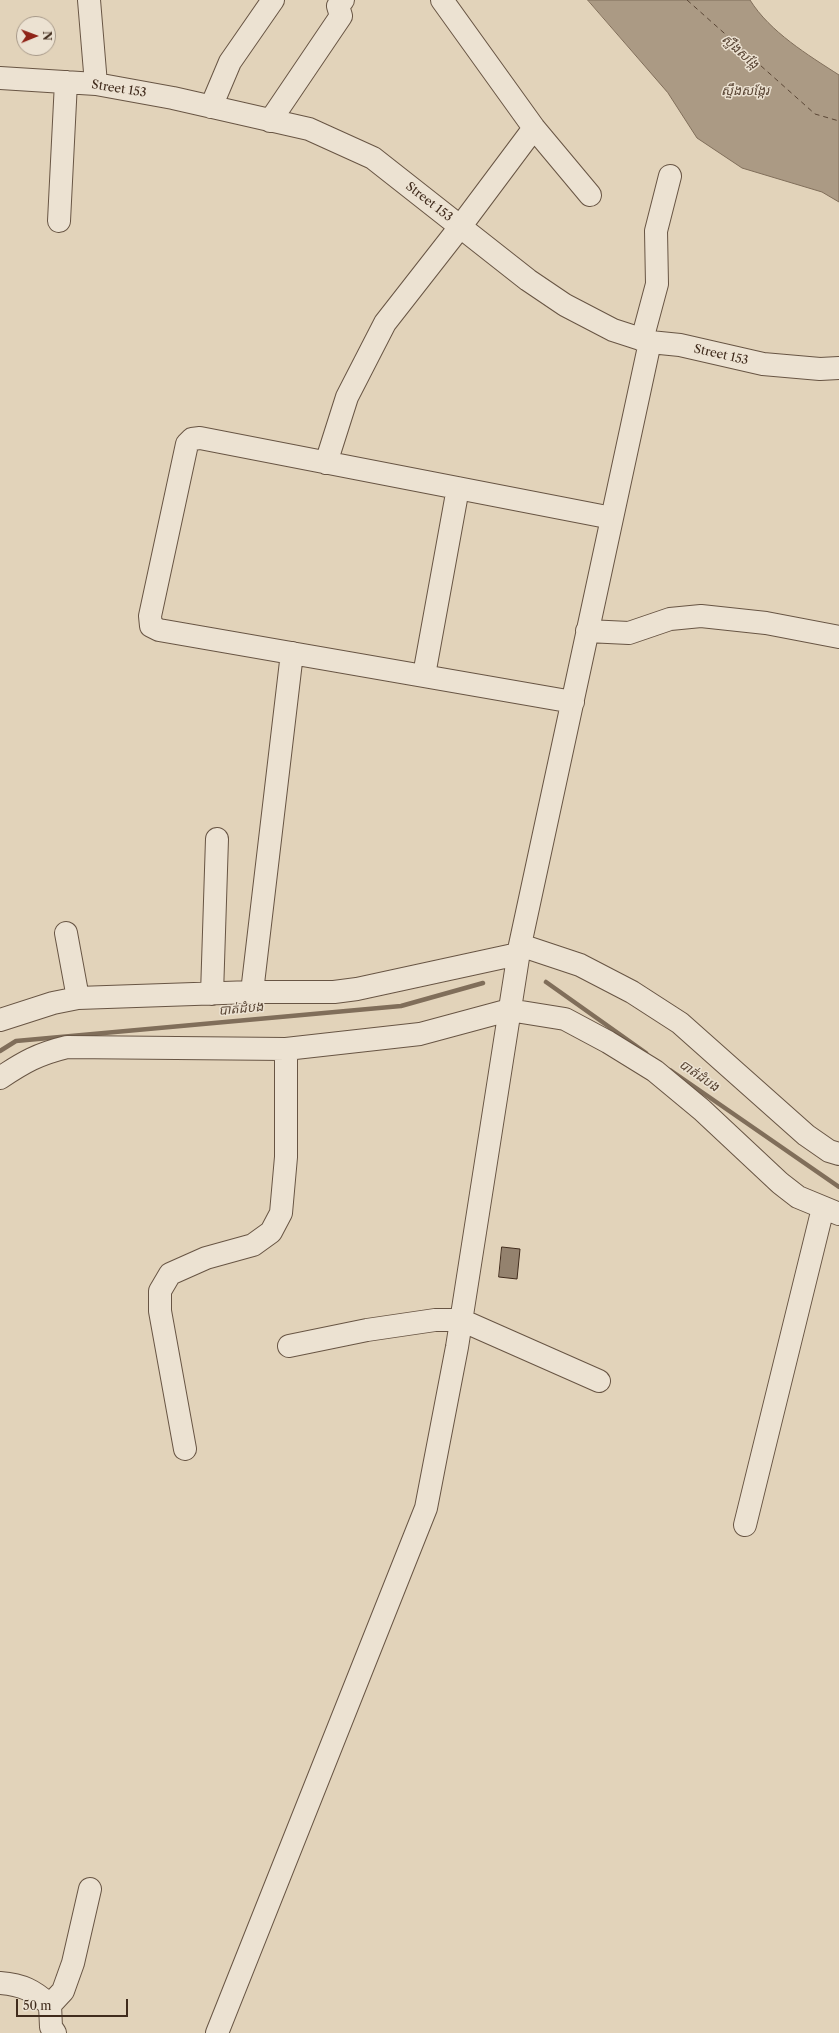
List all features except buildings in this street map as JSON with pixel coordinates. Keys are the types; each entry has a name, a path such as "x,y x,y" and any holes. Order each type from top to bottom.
{"street":[{"path":"89,0 96,84"},
{"path":"211,107 230,62 273,0"},
{"path":"270,120 340,16 338,6 343,0"},
{"path":"442,0 534,128 590,195"},
{"name":"Street 153","path":"0,78 96,84 173,98 309,129 373,158 528,280 565,305 613,330 646,341 680,345 763,364 820,369 839,368"},
{"path":"59,221 66,82"},
{"path":"326,463 347,397 385,323 460,227 534,128"},
{"path":"218,2033 426,1508 461,1320 519,950 612,518 657,284 656,231 670,176"},
{"path":"572,702 159,630 151,626 150,616 187,444 192,439 200,438 612,518"},
{"path":"424,675 458,488"},
{"path":"587,631 629,633 670,619 701,616 766,623 839,637"},
{"path":"252,992 292,653"},
{"path":"212,994 217,839"},
{"path":"66,933 78,998"},
{"path":"0,1020 45,1005 78,998 252,992 326,992 349,990 519,950 580,964 632,992 680,1023 806,1135 829,1151 839,1154"},
{"path":"0,1078 28,1059 46,1052 67,1048 286,1049 420,1034 509,1010 565,1019 608,1042 655,1071 702,1110 780,1183 798,1197 831,1211 745,1525"},
{"path":"185,1449 160,1311 160,1291 170,1274 206,1258 253,1246 271,1232 281,1213 286,1157 286,1049"},
{"path":"290,1346 367,1330 435,1320 461,1320 599,1381"},
{"path":"55,2033 51,2027 50,2005 63,1991 73,1963 90,1889"},
{"path":"0,1983 18,1984 37,1994 50,2005"}],"water":[{"name":"ស្ទឹងសង្កែរ","path":"588,0 750,0 758,12 779,33 802,51 839,75 839,202 822,192 742,168 697,138 668,93"}],"waterway":[{"name":"បាត់ដំបង","path":"546,982 646,1053"},
{"name":"បាត់ដំបង","path":"0,1051 16,1041 401,1006 483,983"},
{"name":"បាត់ដំបង","path":"670,1070 839,1187"}],"ferry route":[{"path":"687,0 815,114 839,121"}],"water label":[{"name":"ស្ទឹងសង្កែ","path":"740,52"}]}
